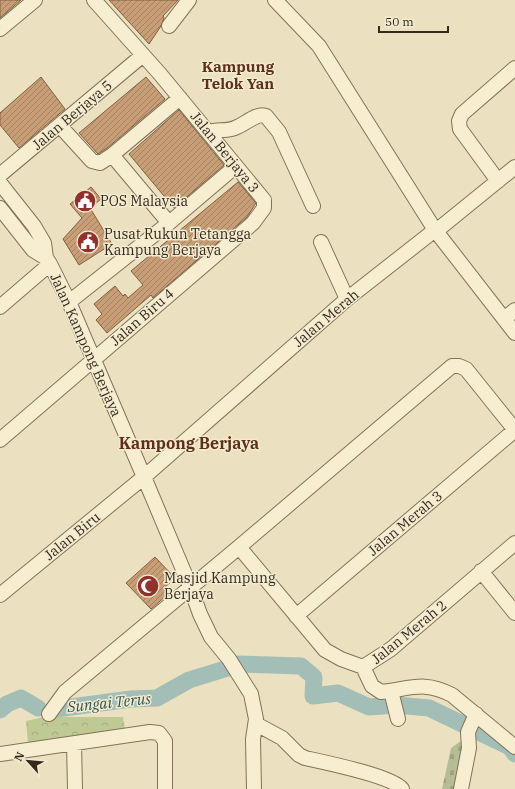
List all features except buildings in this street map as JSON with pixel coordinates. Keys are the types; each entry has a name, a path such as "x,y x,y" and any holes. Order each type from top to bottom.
{"street":[{"path":"0,30 35,0"},
{"name":"Jalan Berjaya 3","path":"94,0 209,132 264,200 264,208"},
{"path":"169,26 189,0"},
{"path":"275,0 319,46 435,230 510,315 515,333"},
{"name":"Jalan Berjaya 5","path":"0,175 143,55"},
{"path":"498,181 460,128 459,121 462,114 515,68"},
{"path":"60,126 96,164 112,155 180,98"},
{"path":"209,132 219,129 226,131 233,130 260,115 266,116 279,132 313,206"},
{"path":"112,155 169,223"},
{"path":"69,302 169,223 236,166"},
{"name":"Jalan Merah","path":"144,477 347,299 435,230 441,227 515,166"},
{"name":"Jalan Kampong Berjaya","path":"0,183 34,226 44,242 48,261 69,302 92,360 190,586 200,614 211,637 229,659 251,694 255,709 256,724 253,751 254,789"},
{"name":"Jalan Kampong Berjaya","path":"0,208 33,250 48,261"},
{"name":"Jalan Biru 4","path":"0,440 253,223 264,208"},
{"path":"321,242 347,299"},
{"path":"0,307 48,261"},
{"path":"49,714 65,692 190,586 239,547 452,366 459,366 466,369 515,430"},
{"name":"Jalan Merah 3","path":"296,616 515,430"},
{"name":"Jalan Biru","path":"0,595 144,477"},
{"name":"Jalan Merah 2","path":"239,547 325,650 341,659 363,667 391,649 515,543"},
{"path":"481,571 515,613"},
{"path":"363,667 376,690 381,692 394,705 424,686 434,687 452,695 472,722 515,747"},
{"path":"461,789 469,748 472,722"},
{"path":"256,724 282,738 299,755 306,758 347,767 394,783 402,789"},
{"path":"0,754 150,732 159,733 165,741 165,789"},
{"path":"74,744 75,789"}],"green space":[{"path":"44,717 123,717 125,729 28,744 26,721"},
{"path":"465,738 460,789 442,789 451,748"}],"waterway":[{"name":"Sungai Terus","path":"236,664 301,666 314,677 313,696 338,693 369,707 396,705 429,708 510,747 515,754"},
{"name":"Sungai Terus","path":"56,709 131,699 157,698 189,680 228,668"},
{"name":"Sungai Terus","path":"0,710 7,704 21,698 38,708"}],"place":[{"name":"POS Malaysia","path":"85,201"},
{"name":"Pusat Rukun Tetangga Kampung Berjaya","path":"88,242"},
{"name":"Masjid Kampung Berjaya","path":"148,586"}],"district":[{"name":"Kampung Telok Yan","path":"238,76"},
{"name":"Kampong Berjaya","path":"189,443"}]}
